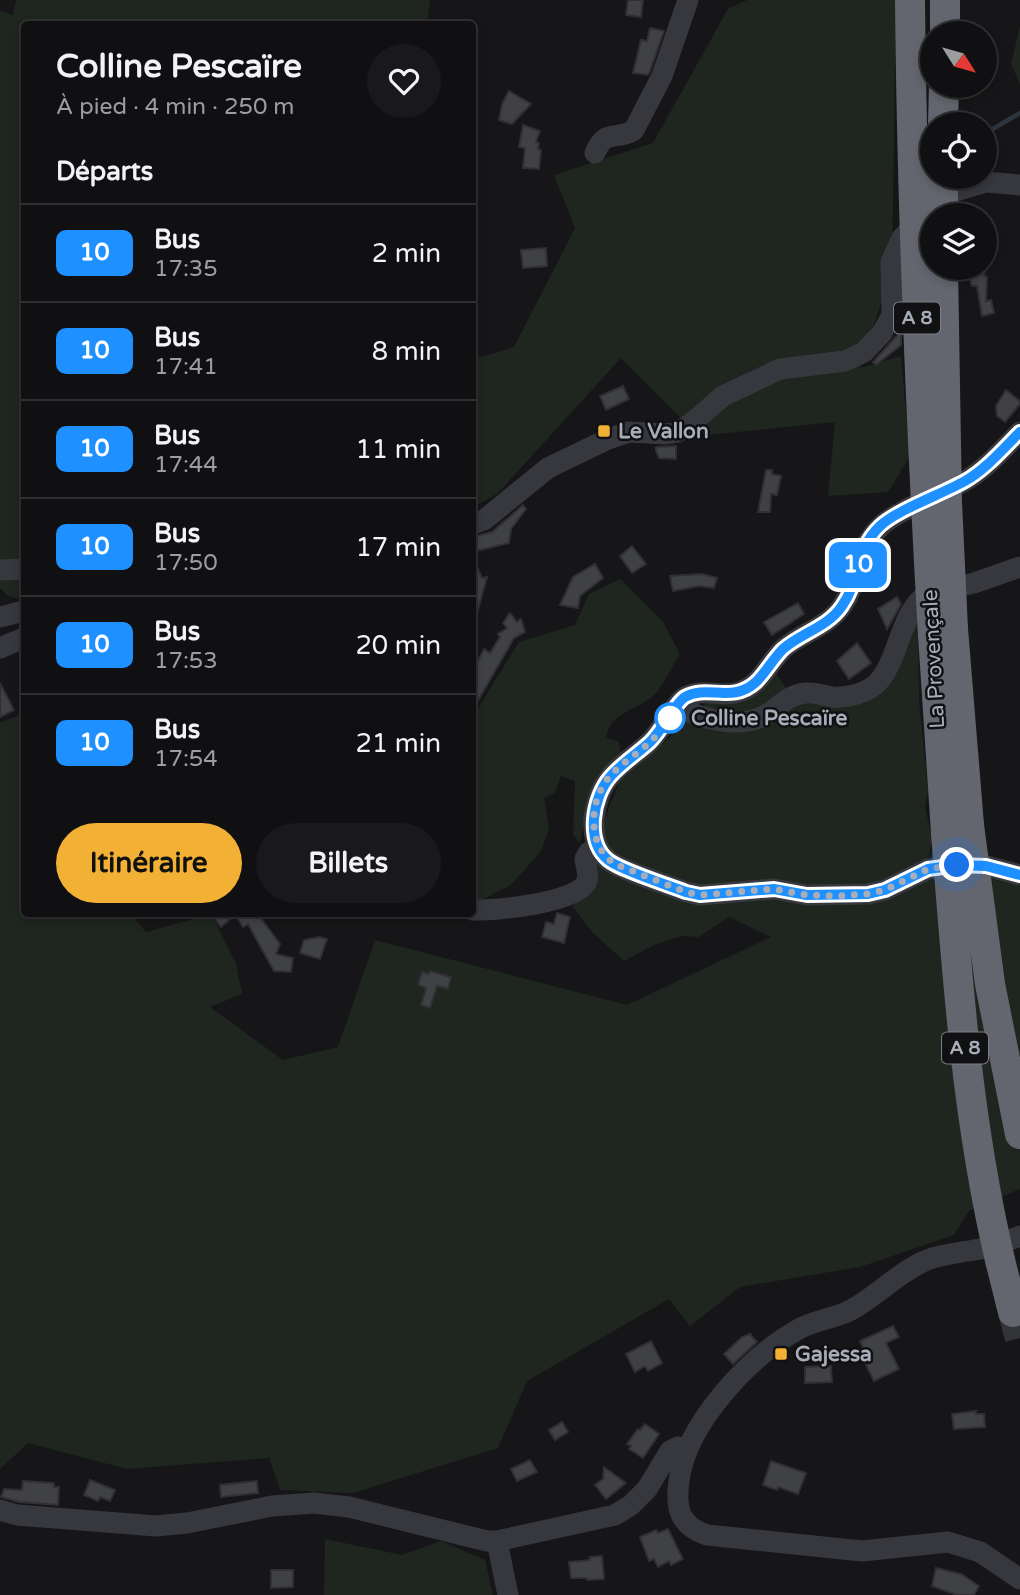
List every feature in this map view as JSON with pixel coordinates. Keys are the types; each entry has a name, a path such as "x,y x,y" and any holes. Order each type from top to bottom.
{"highway":[{"name":"La Provençale","path":"910,0 919,385 943,632 958,829 968,1080 982,1174 1013,1312"},
{"path":"945,0 945,21"},
{"name":"La Provençale","path":"943,280 947,502 943,632"},
{"name":"La Provençale","path":"958,829 1020,1134"}],"street":[{"path":"595,153 600,142 608,137 627,135 634,130 662,76 688,0"},
{"path":"476,523 484,520 548,468 608,439 629,432 678,432 723,396 780,369 845,362 864,352 882,333 892,315 891,262 902,238 926,214 957,191 985,182 1020,185"},
{"path":"1020,432 995,458 967,480 884,523 870,537 861,552 852,587 842,606 831,619 781,651 755,683 731,695 694,694 684,698 651,741 611,775 601,788 595,809 594,834 598,847 607,859 617,865 700,895 774,889 807,895 868,894 885,890 928,869 957,865 986,866 1020,875"},
{"path":"677,706 687,712 741,722 755,720 796,695 857,695 876,684 889,666 913,607 927,595 1020,567"},
{"path":"0,570 21,569"},
{"path":"0,617 21,612"},
{"path":"0,648 21,639"},
{"path":"476,910 491,911 557,900 575,892 588,878 585,859 589,852 598,847"},
{"path":"1020,1236 989,1247 926,1261 849,1311 794,1331 760,1357 702,1421 680,1468 677,1496 679,1511 694,1531 708,1535 862,1551 948,1542 980,1552 1020,1580"},
{"path":"0,1510 17,1514 156,1526 187,1523 272,1506 314,1503 349,1507 487,1541 497,1541 615,1515 631,1505 647,1489 670,1451 678,1447 687,1449"},
{"path":"497,1541 508,1595"}],"shaded area":[{"path":"16,0 430,0 427,21 21,21 21,599 8,596 0,588 0,10 13,15"},
{"path":"747,0 896,0 892,269 860,368 901,356 910,456 888,492 828,496 835,422 698,436 621,358 497,494 476,505 476,354 482,357 514,347 575,228 554,175 653,143 728,9"},
{"path":"1020,26 1020,84 1011,64"},
{"path":"620,579 663,622 680,654 656,693 620,716 609,728 606,737 619,742 621,757 590,792 580,844 573,834 575,781 561,776 555,793 544,798 549,828 541,851 511,885 476,902 476,713 519,642 575,625 589,594"},
{"path":"918,610 919,701 928,791 925,807 932,838 928,863 1020,886 1020,1189 969,1211 954,1235 860,1267 740,1287 690,1326 669,1299 527,1381 498,1448 353,1493 280,1490 269,1458 127,1469 28,1443 0,1469 0,723 21,714 21,917 134,917 146,932 200,917 213,917 236,963 242,994 210,1007 283,1060 338,1047 375,940 627,1005 771,937 729,917 699,937 681,936 654,945 624,961 592,932 571,904 620,780 705,704 744,697 776,673 796,704 805,700 856,701"},
{"path":"325,1539 402,1555 441,1541 485,1560 493,1595 324,1595"}],"building":[{"path":"628,0 643,0 641,17 626,15"},
{"path":"650,28 664,31 650,71 648,75 633,73 641,40 647,41"},
{"path":"509,91 531,104 512,124 499,120 502,104"},
{"path":"523,125 540,131 536,142 541,150 539,169 523,168 525,148 519,147"},
{"path":"546,248 547,266 523,268 521,250"},
{"path":"971,280 987,280 986,301 991,300 994,313 982,316 977,286 972,286"},
{"path":"901,331 901,345 876,365 873,362"},
{"path":"623,386 629,399 606,410 600,396"},
{"path":"1006,390 1020,401 1020,404 1005,422 997,416 996,406"},
{"path":"676,446 676,459 659,458 656,447"},
{"path":"766,470 772,470 772,474 781,476 777,495 771,494 770,512 758,512"},
{"path":"523,505 526,509 511,529 509,543 476,551 476,536 492,532"},
{"path":"632,546 646,564 632,573 620,556"},
{"path":"476,564 482,578 487,577 476,617"},
{"path":"595,564 603,578 580,596 578,608 560,605 573,577"},
{"path":"702,574 717,578 714,588 699,586 673,591 670,576"},
{"path":"897,597 901,604 887,629 878,609"},
{"path":"798,603 804,614 772,635 764,622"},
{"path":"510,613 517,622 521,619 525,632 514,638 476,704 476,664 484,649 490,653 500,637 498,634 507,628 503,623"},
{"path":"857,643 871,663 849,679 837,661"},
{"path":"0,683 14,710 0,717"},
{"path":"557,913 570,917 564,943 542,937 546,922 554,924"},
{"path":"213,917 233,917 221,927"},
{"path":"236,917 260,917 280,944 276,954 293,958 291,972 274,971 248,924 243,927"},
{"path":"319,937 327,939 320,959 300,953 304,940"},
{"path":"430,971 451,977 448,989 437,986 430,1008 421,1005 426,988 418,985 422,972 429,974"},
{"path":"893,1326 899,1337 886,1343 899,1369 874,1381 866,1365 870,1363 860,1341"},
{"path":"750,1334 757,1342 733,1364 724,1354 742,1337"},
{"path":"651,1341 662,1363 648,1371 645,1366 635,1372 626,1354"},
{"path":"831,1366 832,1382 805,1383 805,1367"},
{"path":"976,1411 976,1414 984,1414 985,1427 954,1429 952,1414"},
{"path":"562,1422 568,1432 555,1440 549,1430"},
{"path":"645,1424 659,1434 643,1458 629,1449 631,1446 627,1444"},
{"path":"530,1460 537,1472 517,1481 511,1469"},
{"path":"771,1461 806,1473 798,1494 763,1485"},
{"path":"604,1467 626,1483 606,1499 595,1485 603,1479"},
{"path":"90,1480 115,1490 110,1501 100,1497 98,1501 84,1495"},
{"path":"23,1481 54,1483 54,1487 59,1487 58,1505 19,1502 1,1497 4,1489 22,1490"},
{"path":"257,1481 258,1493 221,1497 220,1485"},
{"path":"668,1529 683,1559 671,1565 669,1561 658,1567 654,1559 649,1561 640,1537 656,1530 658,1533"},
{"path":"602,1556 604,1579 571,1578 569,1562"},
{"path":"936,1568 961,1574 979,1586 974,1595 957,1595 932,1586"},
{"path":"271,1570 293,1570 293,1587 271,1588"}],"waterway":[{"path":"997,126 1020,113"}],"tunnel":[{"path":"1013,1312 1020,1338"}],"bus line":[{"name":"10","path":"1020,432 995,458 967,480 884,523 870,537 861,552 852,587 842,606 831,619 781,651 755,683 731,695 694,694 684,698 651,741 611,775 601,788 595,809 594,834 598,847 607,859 617,865 700,895 774,889 807,895 868,894 885,890 928,869 957,865 986,866 1020,875"}],"place":[{"name":"Le Vallon","path":"604,431"},
{"name":"Colline Pescaïre","path":"670,718"},
{"name":"Gajessa","path":"781,1354"}],"route":[{"path":"670,718 651,741 611,775 601,788 595,809 594,834 598,847 607,859 617,865 700,895 774,889 807,895 836,896 885,890 928,869 957,865"}]}
